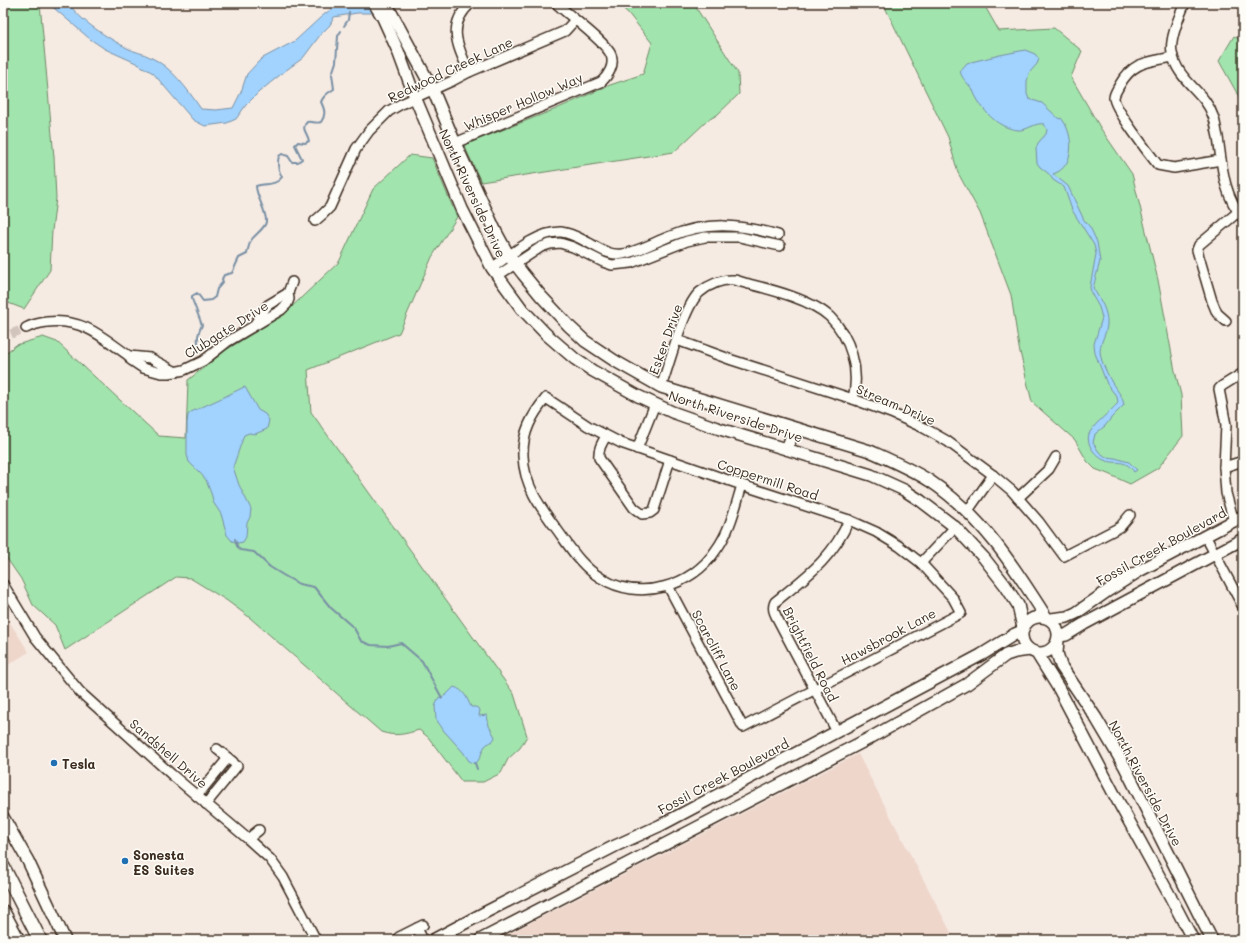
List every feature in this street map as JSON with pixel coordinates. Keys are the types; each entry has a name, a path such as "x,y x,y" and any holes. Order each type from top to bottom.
{"highway":[{"path":"3,867 40,940"},
{"path":"3,912 18,940"},
{"path":"30,920 42,930 48,940"},
{"path":"3,933 7,940"}],"main road":[{"name":"North Riverside Drive","path":"374,3 385,9 433,90 486,213 513,260 541,296 585,341 615,361 661,387 794,429 870,451 903,466 930,482 967,512 993,539 1015,568 1048,618"},
{"name":"North Riverside Drive","path":"385,9 415,97 462,209 494,272 522,309 546,334 575,359 611,382 655,404 688,418 871,475 904,490 955,527 984,558 1005,584 1018,605 1023,630"},
{"path":"655,404 661,387"},
{"path":"787,449 794,429"},
{"path":"955,527 967,512"},
{"name":"Fossil Creek Boulevard","path":"1048,618 1067,616 1076,613 1138,571 1238,519"},
{"path":"1058,638 1243,539"},
{"path":"480,940 870,738 967,684 1006,655 1015,652 1033,651 1047,652 1055,645 1058,638 1057,627 1048,618 1035,617 1026,623 1023,630 1022,640 1027,647 1033,651 1058,689 1193,940"},
{"name":"Fossil Creek Boulevard","path":"433,940 615,846 661,825 981,655 1023,630"},
{"name":"North Riverside Drive","path":"1058,638 1057,653 1061,666 1096,718 1125,767 1212,940"},
{"path":"3,817 28,861 65,940"},
{"path":"661,825 670,842"}],"street":[{"path":"469,72 459,49 456,39 456,29 462,14 471,3"},
{"path":"556,3 575,20"},
{"path":"1185,3 1173,38 1173,57 1182,77 1206,102 1213,116 1226,190 1241,215 1199,245 1197,250 1212,301 1219,316 1226,321"},
{"name":"Redwood Creek Lane","path":"315,221 330,207 356,149 369,131 389,111 469,72 565,31 575,20"},
{"name":"Whisper Hollow Way","path":"456,143 601,82 606,78 612,68 611,55 601,42 575,20"},
{"path":"1173,57 1143,62 1138,65 1128,73 1121,82 1114,99 1122,114 1158,165 1174,168 1221,160"},
{"path":"513,260 536,238 561,232 577,237 614,254 628,253 676,234 704,226 742,226 778,235"},
{"path":"494,272 513,260 541,247 560,243 574,246 603,262 612,265 631,263 687,241 705,237 740,236 780,246"},
{"name":"Esker Drive","path":"661,387 688,308 700,292 717,282 734,280 772,289 817,307 830,317 841,330 851,350 855,372 855,388 852,399"},
{"name":"Clubgate Drive","path":"26,328 38,323 56,321 71,322 98,333 129,356 150,358 176,372 197,365 220,346 251,328 268,305 288,293 292,282"},
{"name":"Stream Drive","path":"677,340 732,360 852,399 891,413 924,428 947,441 1012,491 1039,522 1064,556 1120,527 1130,515"},
{"path":"1238,519 1226,493 1224,467 1226,426 1219,390 1222,386 1243,373"},
{"name":"Coppermill Road","path":"668,586 650,590 634,589 625,588 602,579 581,562 539,504 530,488 525,472 523,446 531,418 546,398 588,426 606,436 637,449 742,486 849,520 889,540 921,563 953,598 961,613"},
{"path":"637,449 655,404"},
{"path":"606,436 600,446 599,458 634,508 642,514 650,513 654,510 670,460"},
{"path":"1018,498 1049,468 1056,457"},
{"path":"1224,467 1243,461"},
{"path":"967,512 993,475"},
{"path":"668,586 695,573 716,551 729,525 742,486"},
{"name":"Brightfield Road","path":"837,732 777,618 773,610 773,606 775,602 823,562 838,542 849,520"},
{"path":"921,563 955,527"},
{"path":"1206,536 1243,607"},
{"name":"Sandshell Drive","path":"3,584 36,637 80,692 206,804 248,839 276,866 316,940"},
{"name":"Scarcliff Lane","path":"668,586 743,727"},
{"name":"Hawsbrook Lane","path":"743,727 961,613"},
{"path":"206,804 238,767 217,749"},
{"path":"197,796 228,758"},
{"path":"248,839 259,830"},
{"path":"405,937 420,926 423,940"}],"shaded area":[{"path":"3,612 29,652 3,668"},
{"path":"858,754 955,940 497,940"}],"green space":[{"path":"3,3 40,3 54,157 56,198 52,231 50,270 24,309 3,301"},
{"path":"617,3 693,3 738,73 739,94 717,115 708,120 674,152 481,182 464,145 556,109 610,85 643,74 652,43 628,13"},
{"path":"883,3 983,3 999,31 1054,28 1082,51 1071,77 1101,129 1132,174 1158,280 1181,395 1183,436 1158,468 1130,484 1095,469 1087,461 1075,440 1032,402 1019,348 1011,295 980,213 958,173 948,137"},
{"path":"1234,36 1243,41 1243,104 1219,61"},
{"path":"410,155 432,158 457,217 432,257 399,333 308,370 311,412 514,694 527,736 520,748 508,759 501,773 483,782 462,782 428,737 419,730 396,735 381,732 249,617 226,600 190,578 176,577 65,650 55,625 33,605 21,579 3,553 3,355 16,345 43,337 57,342 159,436 186,438 188,380 226,350 284,314 339,262 373,189"}],"water":[{"path":"48,3 69,3 79,16 104,34 130,49 158,61 185,87 201,109 216,110 233,108 241,92 247,74 261,59 295,41 330,10 346,3 382,3 372,13 357,13 334,17 330,25 321,34 303,58 259,92 246,105 236,119 227,123 205,126 193,120 153,73 136,63 105,49 90,39"},
{"path":"1025,50 1035,54 1039,59 1037,64 1029,73 1027,81 1027,94 1029,99 1042,103 1059,119 1061,118 1065,124 1070,140 1069,157 1066,164 1053,174 1068,186 1084,220 1090,227 1097,242 1100,261 1093,288 1103,305 1107,320 1100,355 1107,374 1120,395 1124,405 1105,426 1095,434 1093,443 1099,452 1106,457 1129,462 1137,470 1134,472 1124,463 1104,460 1094,452 1089,444 1088,440 1090,432 1096,424 1118,403 1117,397 1107,384 1095,353 1094,344 1102,318 1099,307 1091,293 1090,287 1096,254 1094,245 1072,210 1064,187 1053,180 1037,163 1036,149 1038,143 1046,134 1047,130 1044,124 1037,124 1018,130 1011,129 998,123 984,109 975,96 973,90 963,78 960,71 967,63"},
{"path":"245,387 258,410 265,414 269,420 267,429 255,434 249,433 244,435 233,467 239,485 251,509 250,517 247,523 246,537 243,542 238,543 232,541 227,535 221,514 213,502 206,480 189,462 187,455 187,423 188,415 191,412"},
{"path":"454,687 463,692 471,707 476,707 480,710 479,716 487,715 489,726 495,737 485,746 479,760 475,764 469,761 436,719 435,706 439,698 446,695"}],"waterway":[{"path":"344,26 348,20 349,12"},
{"path":"199,351 198,338 202,325 192,296 197,293 203,301 211,300 215,297 217,289 223,282 222,279 224,275 232,273 239,258 247,254 251,241 266,222 256,186 274,183 280,180 282,177 278,166 279,156 282,154 288,156 292,162 298,162 302,159 295,145 298,142 305,143 309,141 304,129 307,122 321,122 324,117 324,110 321,102 325,96 334,89 332,74 336,62 338,36 341,31"},
{"path":"235,539 240,550 254,552 270,567 283,575 299,584 314,587 331,608 354,628 361,641 371,645 388,646 401,643 422,661 442,698"},
{"path":"475,763 477,769"}],"tunnel":[{"path":"11,334 26,328"}],"place":[{"name":"Tesla","path":"54,763"},
{"name":"Sonesta ES Suites","path":"125,861"}]}
